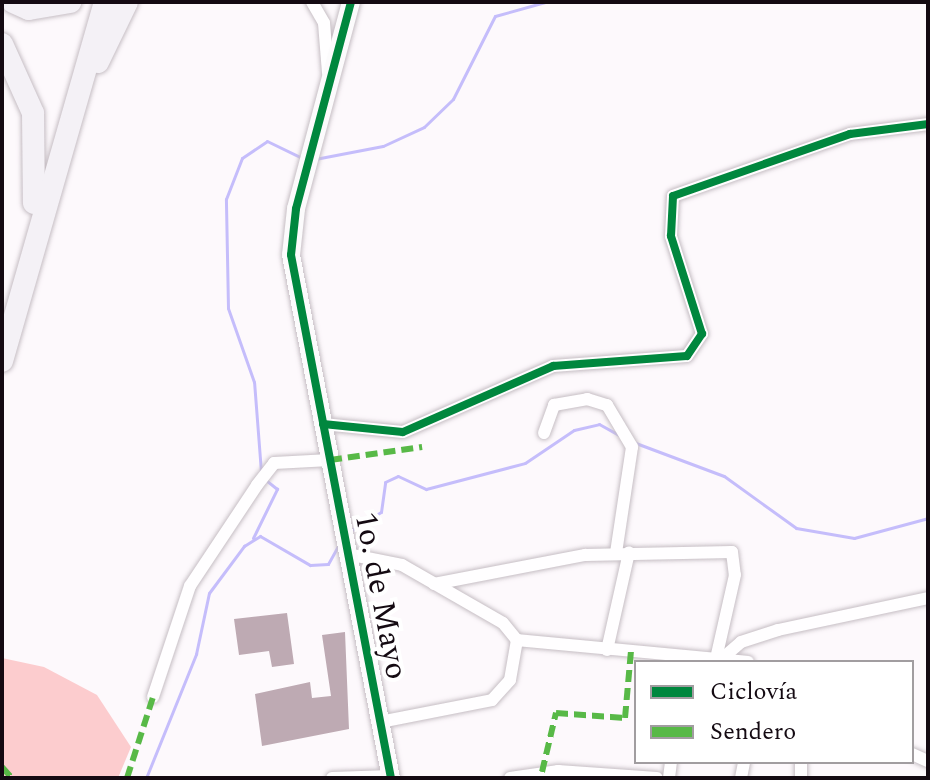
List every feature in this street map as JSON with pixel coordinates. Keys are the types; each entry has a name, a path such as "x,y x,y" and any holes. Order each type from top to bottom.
{"highway":[{"path":"13,2 29,9 70,2"},
{"path":"2,361 105,2"},
{"path":"46,200 56,190 90,77 127,2"},
{"path":"2,44 33,113 38,158 34,207 2,322"}],"street":[{"path":"312,2 324,23 329,84"},
{"name":"1o. de Mayo","path":"351,2 305,173 291,255 391,777"},
{"path":"323,424 403,432 553,366 687,356 702,334 671,236 673,196 850,134 928,124"},
{"path":"544,433 554,405 587,399 607,405 632,447 622,553 607,650"},
{"path":"153,697 190,586 257,485 274,463 330,460"},
{"path":"434,584 622,553 732,552 735,575 722,657"},
{"path":"347,554 402,565 503,623 517,640 682,657 722,657 741,642 778,630 928,598"},
{"path":"380,722 492,700 510,680 517,640"},
{"path":"510,778 558,771 657,778"},
{"path":"332,778 391,777"}],"shaded area":[{"path":"2,658 44,667 97,695 131,747 118,778 2,778"}],"building":[{"path":"287,613 294,664 272,667 269,651 239,655 234,619"},
{"path":"345,632 349,729 262,746 255,694 310,682 312,698 331,696 322,635"}],"waterway":[{"path":"315,159 383,146 424,127 453,99 495,16 545,2"},
{"path":"261,472 254,382 228,308 226,199 242,158 267,141 304,159"},
{"path":"352,530 381,512 385,482 398,476 426,489 525,463 574,430 599,424 619,435"},
{"path":"633,442 724,476 796,528 854,538 928,518"},
{"path":"253,538 277,489 267,481"},
{"path":"146,778 196,654 209,593 244,546 260,536 310,565 328,564 339,544"}],"marked path":[{"path":"330,460 422,447"},
{"path":"542,772 556,713 625,718 631,651"},
{"path":"127,778 153,697"},
{"path":"2,767 12,778"}],"cycle path":[{"path":"351,2 296,209 291,255 391,778"},
{"path":"323,424 403,432 553,366 687,356 702,334 671,236 673,196 850,134 928,124"}]}
